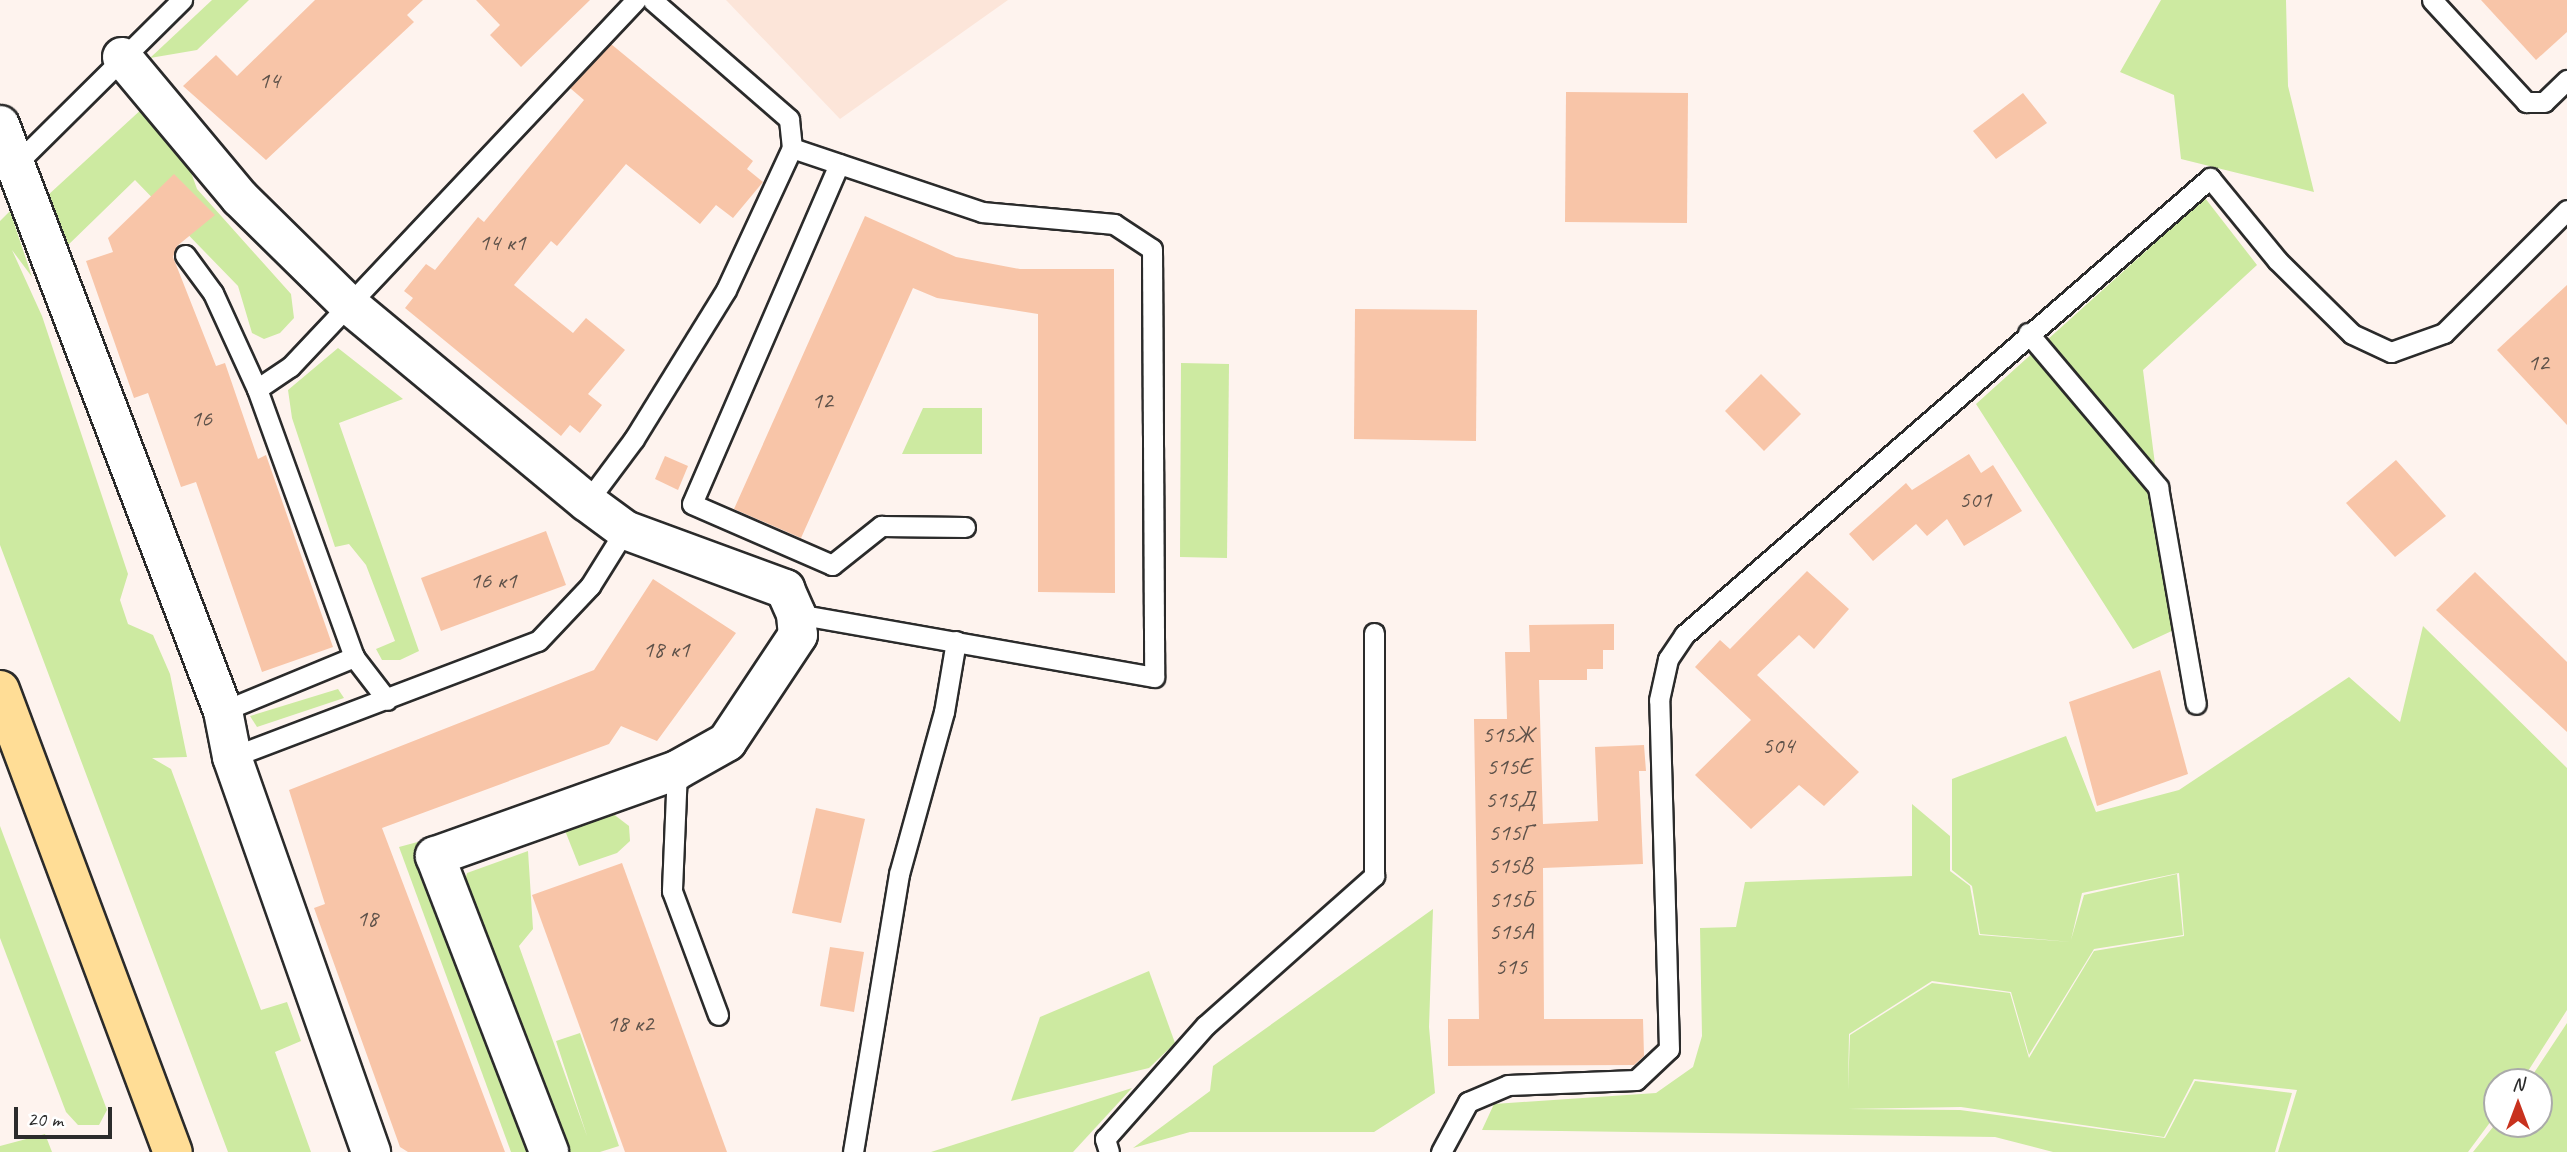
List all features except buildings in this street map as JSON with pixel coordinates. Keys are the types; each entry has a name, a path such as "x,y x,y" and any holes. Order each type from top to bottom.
{"main road":[{"path":"0,690 173,1152"}],"street":[{"path":"122,57 240,198 346,302 587,502 625,530 785,589 796,614 798,635 727,742 677,770 435,856 549,1152"},
{"path":"0,125 8,171 223,711 232,757 371,1152"}],"lane":[{"path":"8,171 182,0"},
{"path":"257,389 290,367 346,302 636,0"},
{"path":"587,502 726,290 792,148 789,119 652,0"},
{"path":"2432,0 2526,102 2544,102 2567,80"},
{"path":"792,148 982,212 1114,224 1152,249 1154,677 796,614"},
{"path":"839,164 692,504 832,565 881,526 965,527"},
{"path":"1441,1152 1468,1102 1508,1085 1636,1080 1669,1049 1659,700 1668,659 1684,635 2028,333 2210,178 2277,260 2352,334 2391,352 2444,333 2567,210"},
{"path":"185,255 214,293 257,389 354,657 387,700"},
{"path":"2028,333 2158,487 2196,704"},
{"path":"232,757 538,641 590,586 625,530"},
{"path":"1109,1152 1105,1139 1206,1025 1374,876 1374,633"},
{"path":"853,1152 899,874 944,712 956,641"},
{"path":"223,711 354,657"},
{"path":"677,770 672,891 718,1016"}],"shaded area":[{"path":"726,0 1008,0 840,119"}],"green space":[{"path":"212,0 249,0 197,50 150,58"},
{"path":"2161,0 2286,0 2288,86 2314,192 2181,159 2174,95 2120,72"},
{"path":"144,107 182,147 197,189 291,294 294,318 280,333 264,339 252,333 238,286 135,180 65,248 47,196"},
{"path":"2205,198 2257,265 2143,370 2176,629 2133,649 1976,404"},
{"path":"10,211 32,277 12,250 42,316 128,574 120,600 128,624 153,635 170,674 187,757 152,758 171,769 261,1010 287,1002 301,1041 275,1052 311,1152 228,1152 0,545 0,221"},
{"path":"338,348 403,399 339,423 419,651 400,660 382,660 376,649 395,641 366,565 349,544 335,547 292,418 288,390"},
{"path":"1181,363 1229,364 1227,558 1180,557"},
{"path":"923,408 982,408 982,454 902,454"},
{"path":"2423,626 2567,768 2567,1010 2530,1068 2483,1068 2483,1132 2468,1152 2278,1152 2297,1090 2194,1079 2164,1137 1961,1107 1847,1109 1960,1110 2165,1138 2195,1081 2292,1093 2275,1152 2053,1152 1995,1137 1482,1130 1494,1104 1656,1093 1693,1067 1702,1036 1700,928 1736,927 1745,882 1912,876 1912,804 1950,836 1950,871 1970,886 1979,935 2071,942 1980,934 1972,886 1952,870 1952,779 2066,736 2096,812 2179,790 2349,677 2400,722","holes":["2179,873 2184,936 2094,951 2029,1058 2010,993 1932,983 1850,1035 1848,1090 1849,1034 1932,981 2011,992 2029,1055 2094,949 2183,935 2177,874 2084,895 2071,940 2082,893"]},
{"path":"338,689 344,698 257,727 250,716"},
{"path":"612,813 629,826 630,841 617,853 579,866 564,828"},
{"path":"0,826 107,1110 99,1125 78,1125 66,1112 0,938"},
{"path":"425,840 541,1152 511,1152 399,847"},
{"path":"528,851 533,929 519,946 587,1136 556,1041 580,1033 619,1146 600,1152 569,1152 463,889 467,873"},
{"path":"1433,909 1429,1027 1435,1093 1374,1132 1190,1132 1133,1148 1210,1091 1213,1066"},
{"path":"1149,971 1175,1043 1149,1068 1011,1101 1040,1017"},
{"path":"2567,1023 2567,1152 2473,1152 2484,1138 2553,1138 2553,1068 2537,1068"},
{"path":"1132,1088 1073,1152 931,1152"},
{"path":"45,1134 52,1152 0,1152 0,1146"}]}
